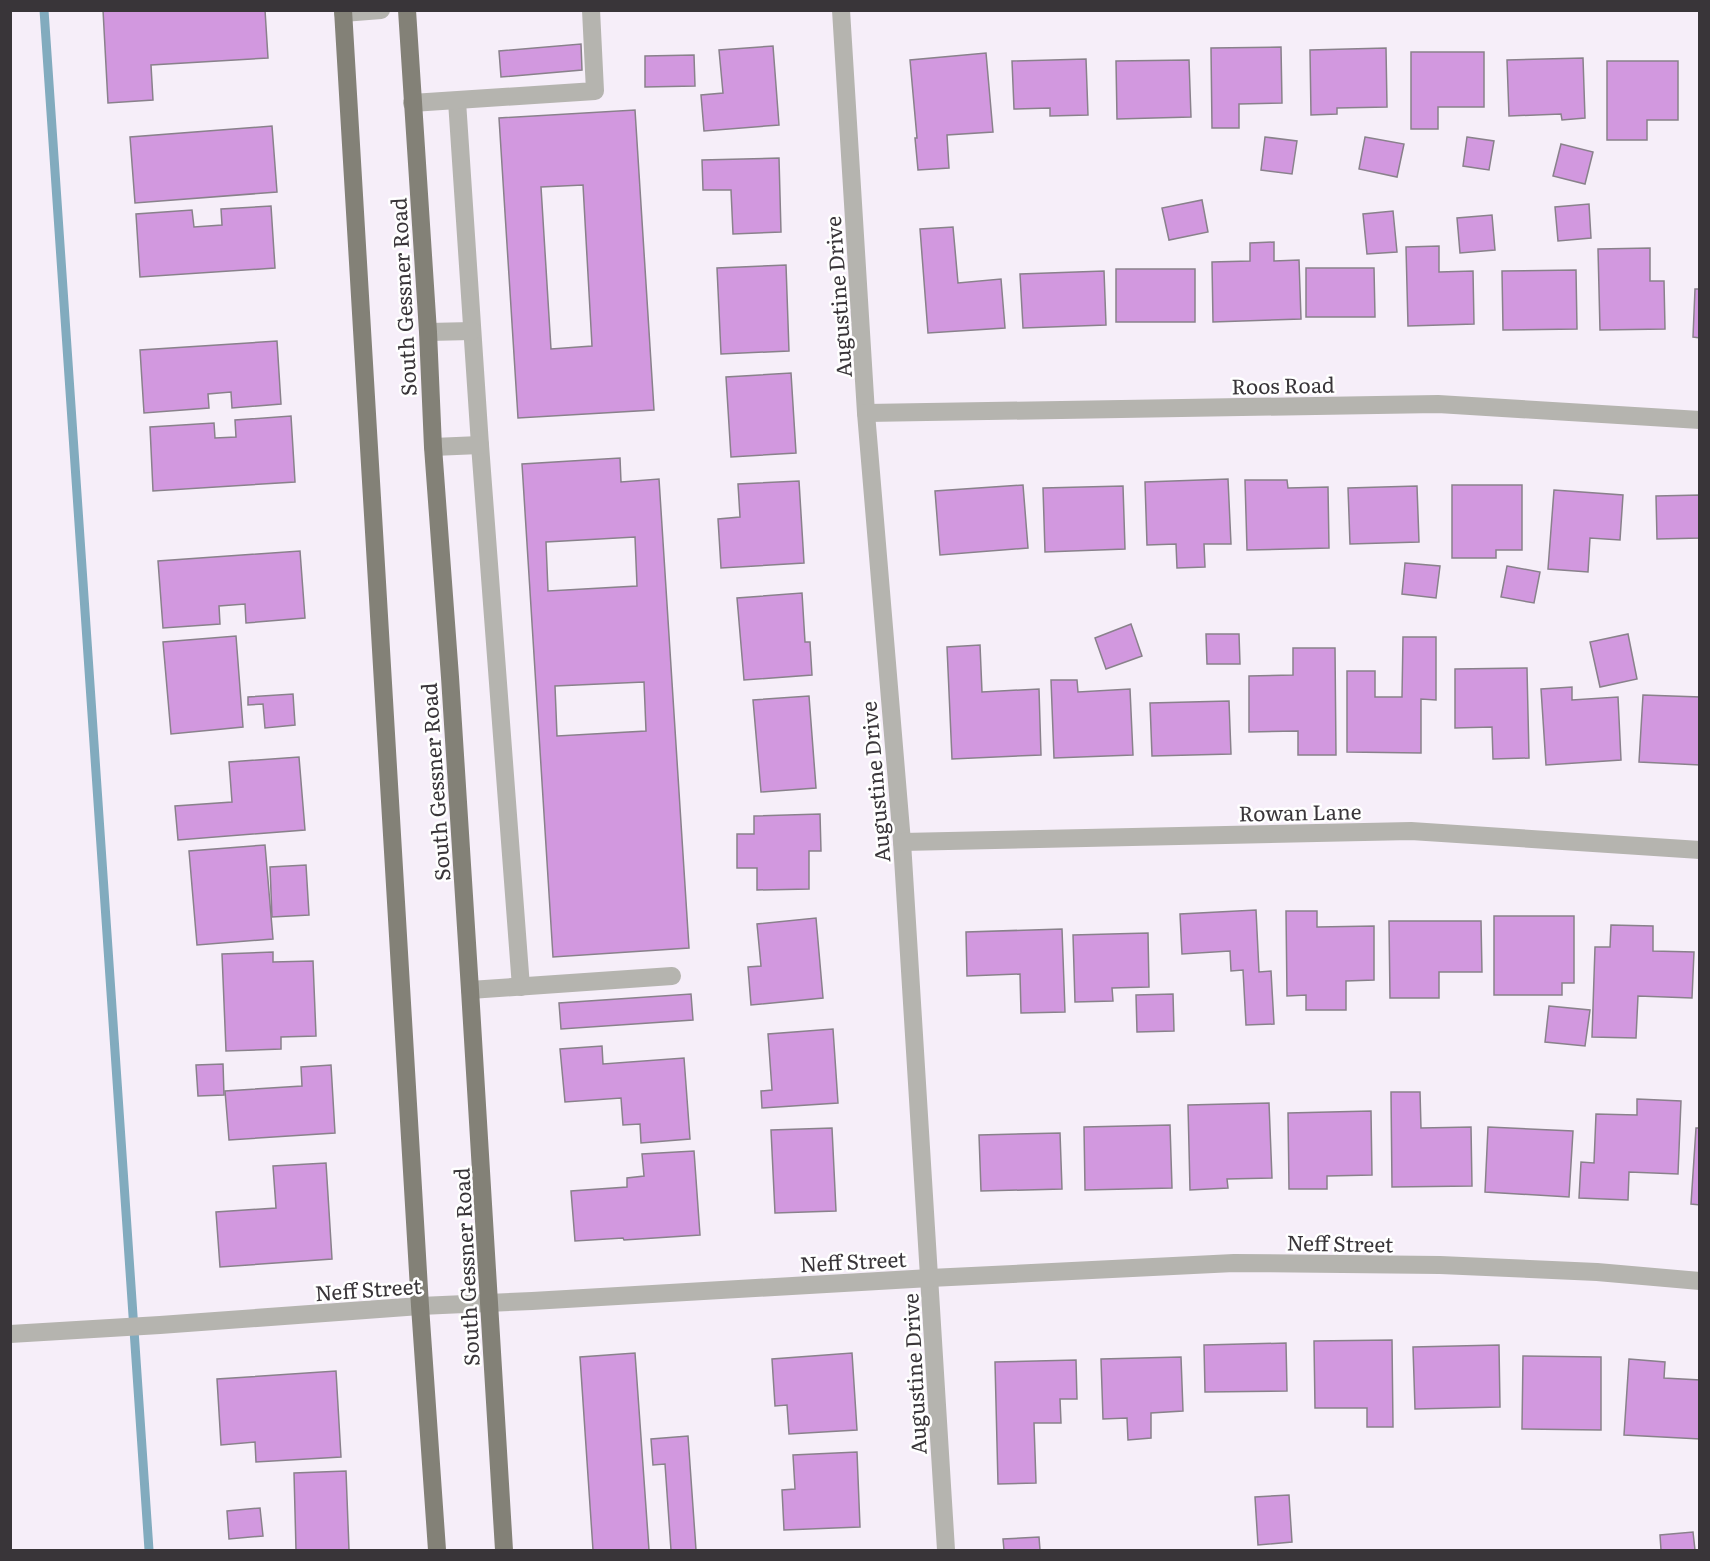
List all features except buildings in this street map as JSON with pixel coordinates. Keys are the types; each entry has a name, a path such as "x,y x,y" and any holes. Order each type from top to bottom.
{"main road":[{"name":"South Gessner Road","path":"407,10 504,1551"},
{"name":"South Gessner Road","path":"343,12 420,1306 437,1551"}],"street":[{"path":"343,12 381,10"},
{"path":"412,103 595,91 591,10"},
{"name":"Augustine Drive","path":"841,10 866,413 902,842 946,1551"},
{"path":"457,100 480,445 521,987"},
{"path":"428,332 472,331"},
{"name":"Roos Road","path":"866,413 1438,404 1700,420"},
{"path":"433,447 480,445"},
{"name":"Rowan Lane","path":"902,842 1411,831 1700,850"},
{"path":"470,990 672,976"},
{"name":"Neff Street","path":"10,1334 420,1306 1234,1263 1440,1265 1597,1272 1700,1281"}],"waterway":[{"path":"44,10 149,1550"}]}
